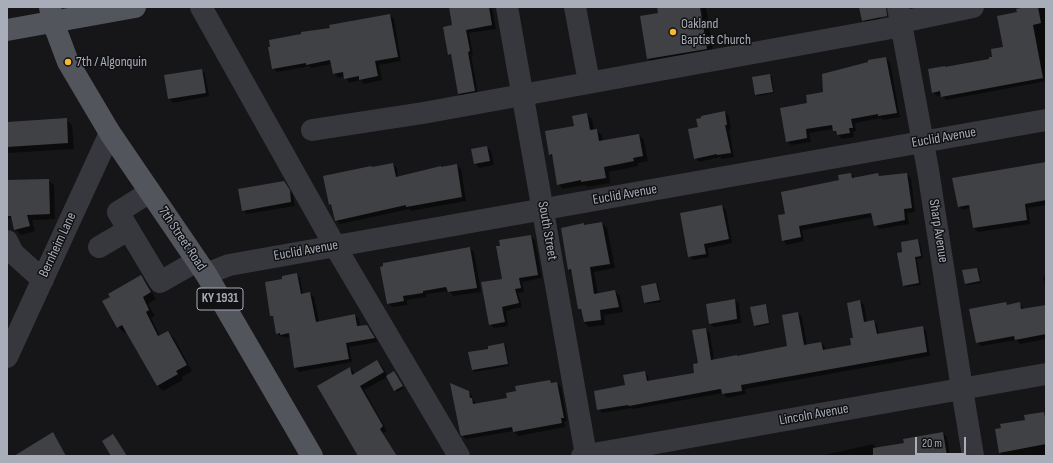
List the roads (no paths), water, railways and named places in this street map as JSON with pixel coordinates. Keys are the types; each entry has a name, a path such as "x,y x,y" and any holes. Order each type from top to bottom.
{"main road":[{"path":"7,30 52,14 135,7"},
{"name":"7th Street Road","path":"52,14 68,62 110,133 201,268 312,456"}],"street":[{"path":"201,7 335,246 459,456"},
{"name":"South Street","path":"507,7 543,209 584,456"},
{"path":"575,7 589,82"},
{"path":"312,130 423,113 522,95 900,18 973,7"},
{"name":"Sharp Avenue","path":"900,18 923,142 973,456"},
{"name":"Euclid Avenue","path":"128,230 160,282 201,268 229,265 1046,120"},
{"name":"Bernheim Lane","path":"7,357 110,133"},
{"path":"99,247 128,230 118,212 150,192"},
{"path":"7,241 13,253 43,280"},
{"name":"Lincoln Avenue","path":"584,456 1046,374"}],"place":[{"name":"Oakland Baptist Church","path":"673,32"},
{"name":"7th / Algonquin","path":"68,62"}]}
